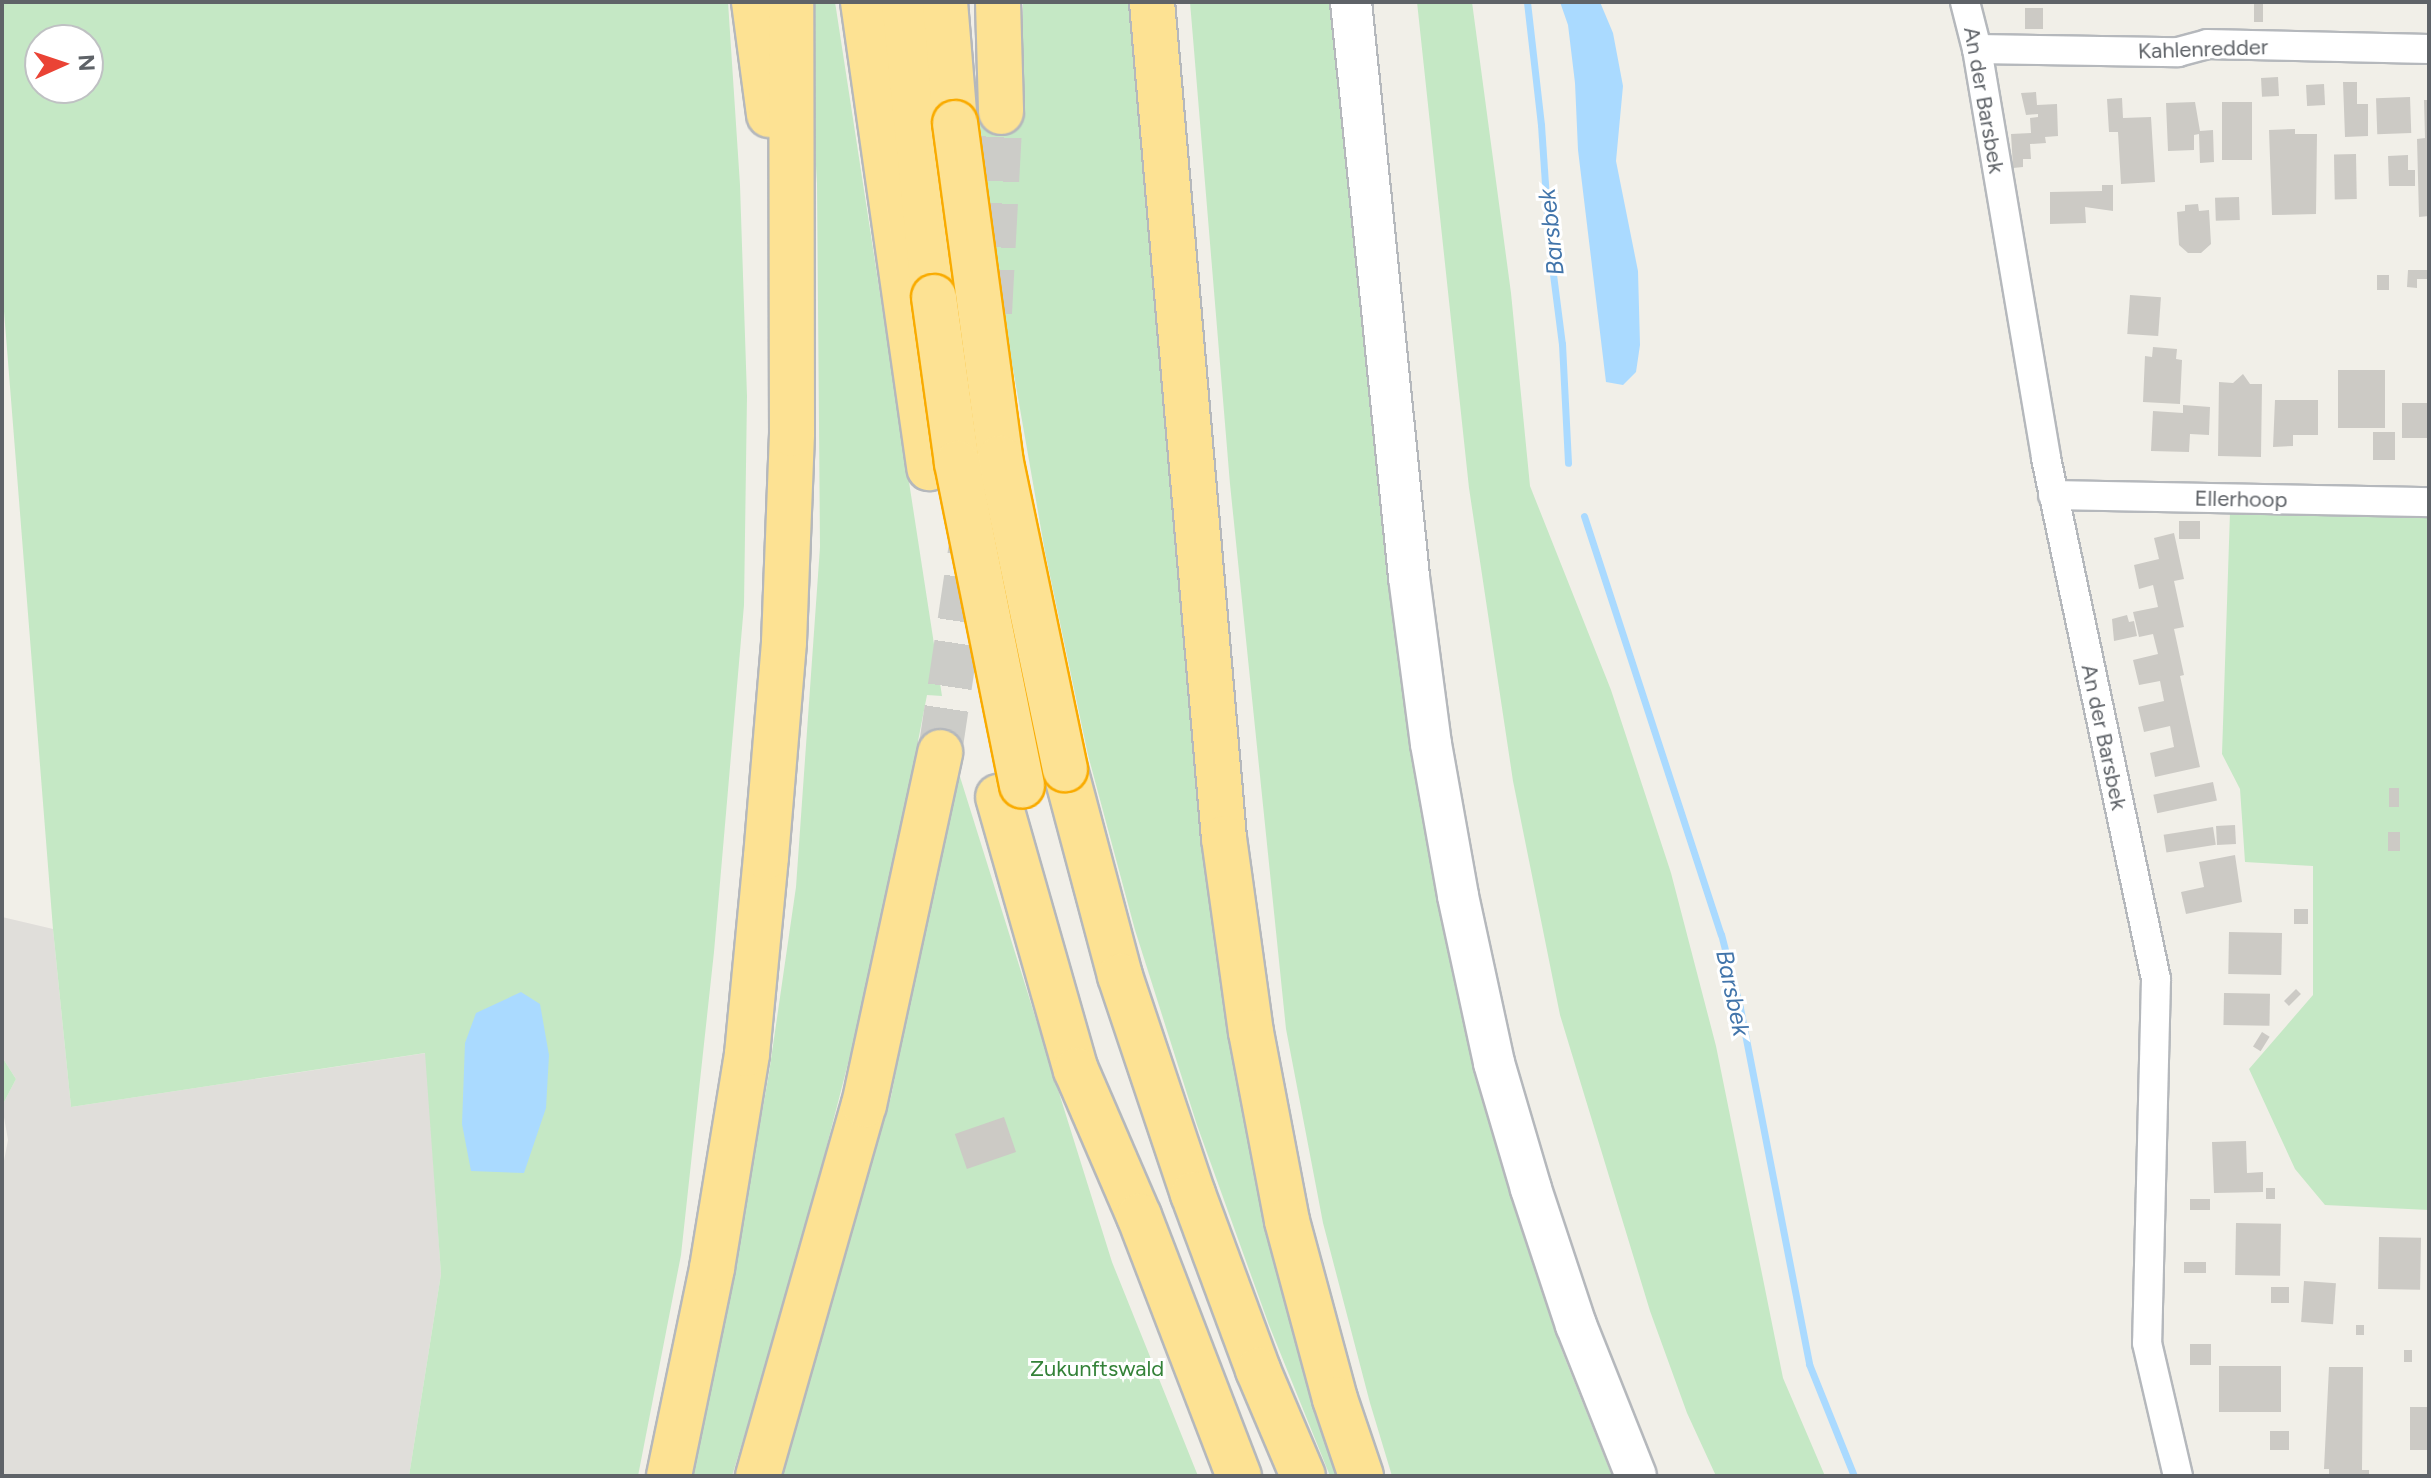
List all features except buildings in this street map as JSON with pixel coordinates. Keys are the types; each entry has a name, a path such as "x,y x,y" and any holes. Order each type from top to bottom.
{"highway":[{"path":"754,2 792,286"},
{"path":"669,1476 712,1268 747,1054 784,642 792,434 791,2"},
{"path":"863,2 929,468 953,597 1010,791 1076,1070 1139,1216 1239,1476"},
{"path":"904,2 934,297 957,463 1010,791"},
{"path":"945,2 955,123 1000,458 1021,573 1065,769 1120,976 1164,1107 1258,1370 1303,1476"},
{"path":"998,2 1001,112"},
{"path":"1152,2 1224,838 1251,1032 1287,1221 1335,1399 1361,1476"},
{"path":"758,1476 864,1105 940,752"}],"main road":[{"path":"1351,2 1409,577 1431,744 1458,896 1494,1063 1531,1189 1576,1325 1636,1476"}],"street":[{"name":"An der Barsbek","path":"1965,2 1977,49 2053,495 2156,979 2147,1343 2178,1476"},
{"name":"Kahlenredder","path":"1977,49 2178,52 2207,44 2429,49"},
{"name":"Ellerhoop","path":"2053,495 2429,502"}],"shaded area":[{"path":"2,917 53,929 71,1107 426,1053 441,1274 409,1476 2,1476 2,1171 8,1140 2,1106 16,1079 2,1057"}],"green space":[{"path":"2,2 728,2 740,185 747,396 744,605 714,952 681,1255 638,1476 409,1476 441,1274 425,1053 71,1107 53,929 2,286"},
{"path":"807,2 835,2 942,696 927,695 878,947 792,1281 732,1476 687,1476 734,1270 769,1073 796,887 820,547 817,184"},
{"path":"1023,2 1136,2 1183,568 1343,1476 1330,1476 1269,1325 1197,1125 1135,930 1088,755 1045,552 991,243 976,111 1022,112"},
{"path":"1190,2 1334,2 1413,741 1437,893 1477,1073 1514,1204 1562,1351 1612,1476 1392,1476 1370,1403 1323,1223 1286,1029 1230,484"},
{"path":"1417,2 1472,2 1511,293 1530,486 1611,690 1671,873 1716,1046 1783,1378 1825,1476 1716,1476 1687,1413 1650,1311 1560,1015 1513,781 1469,488"},
{"path":"2230,512 2429,517 2429,1210 2325,1205 2295,1169 2249,1069 2313,995 2313,866 2245,862 2240,789 2222,754"},
{"name":"Zukunftswald","path":"956,764 1112,1262 1198,1476 779,1476 891,1097"},
{"path":"2,1057 16,1079 2,1106"}],"water":[{"path":"1560,2 1600,2 1613,33 1623,86 1616,161 1638,271 1640,345 1636,372 1623,385 1606,382 1578,150 1568,25"},
{"path":"521,992 540,1004 549,1055 546,1108 524,1173 471,1171 462,1124 465,1043 476,1013"}],"waterway":[{"name":"Barsbek","path":"1527,2 1541,125 1549,243 1562,344 1568,463"},
{"name":"Barsbek","path":"1584,516 1721,934 1740,1008 1809,1364 1854,1476"}],"tunnel":[{"path":"990,313 1001,112"},
{"path":"940,752 971,545"}]}
